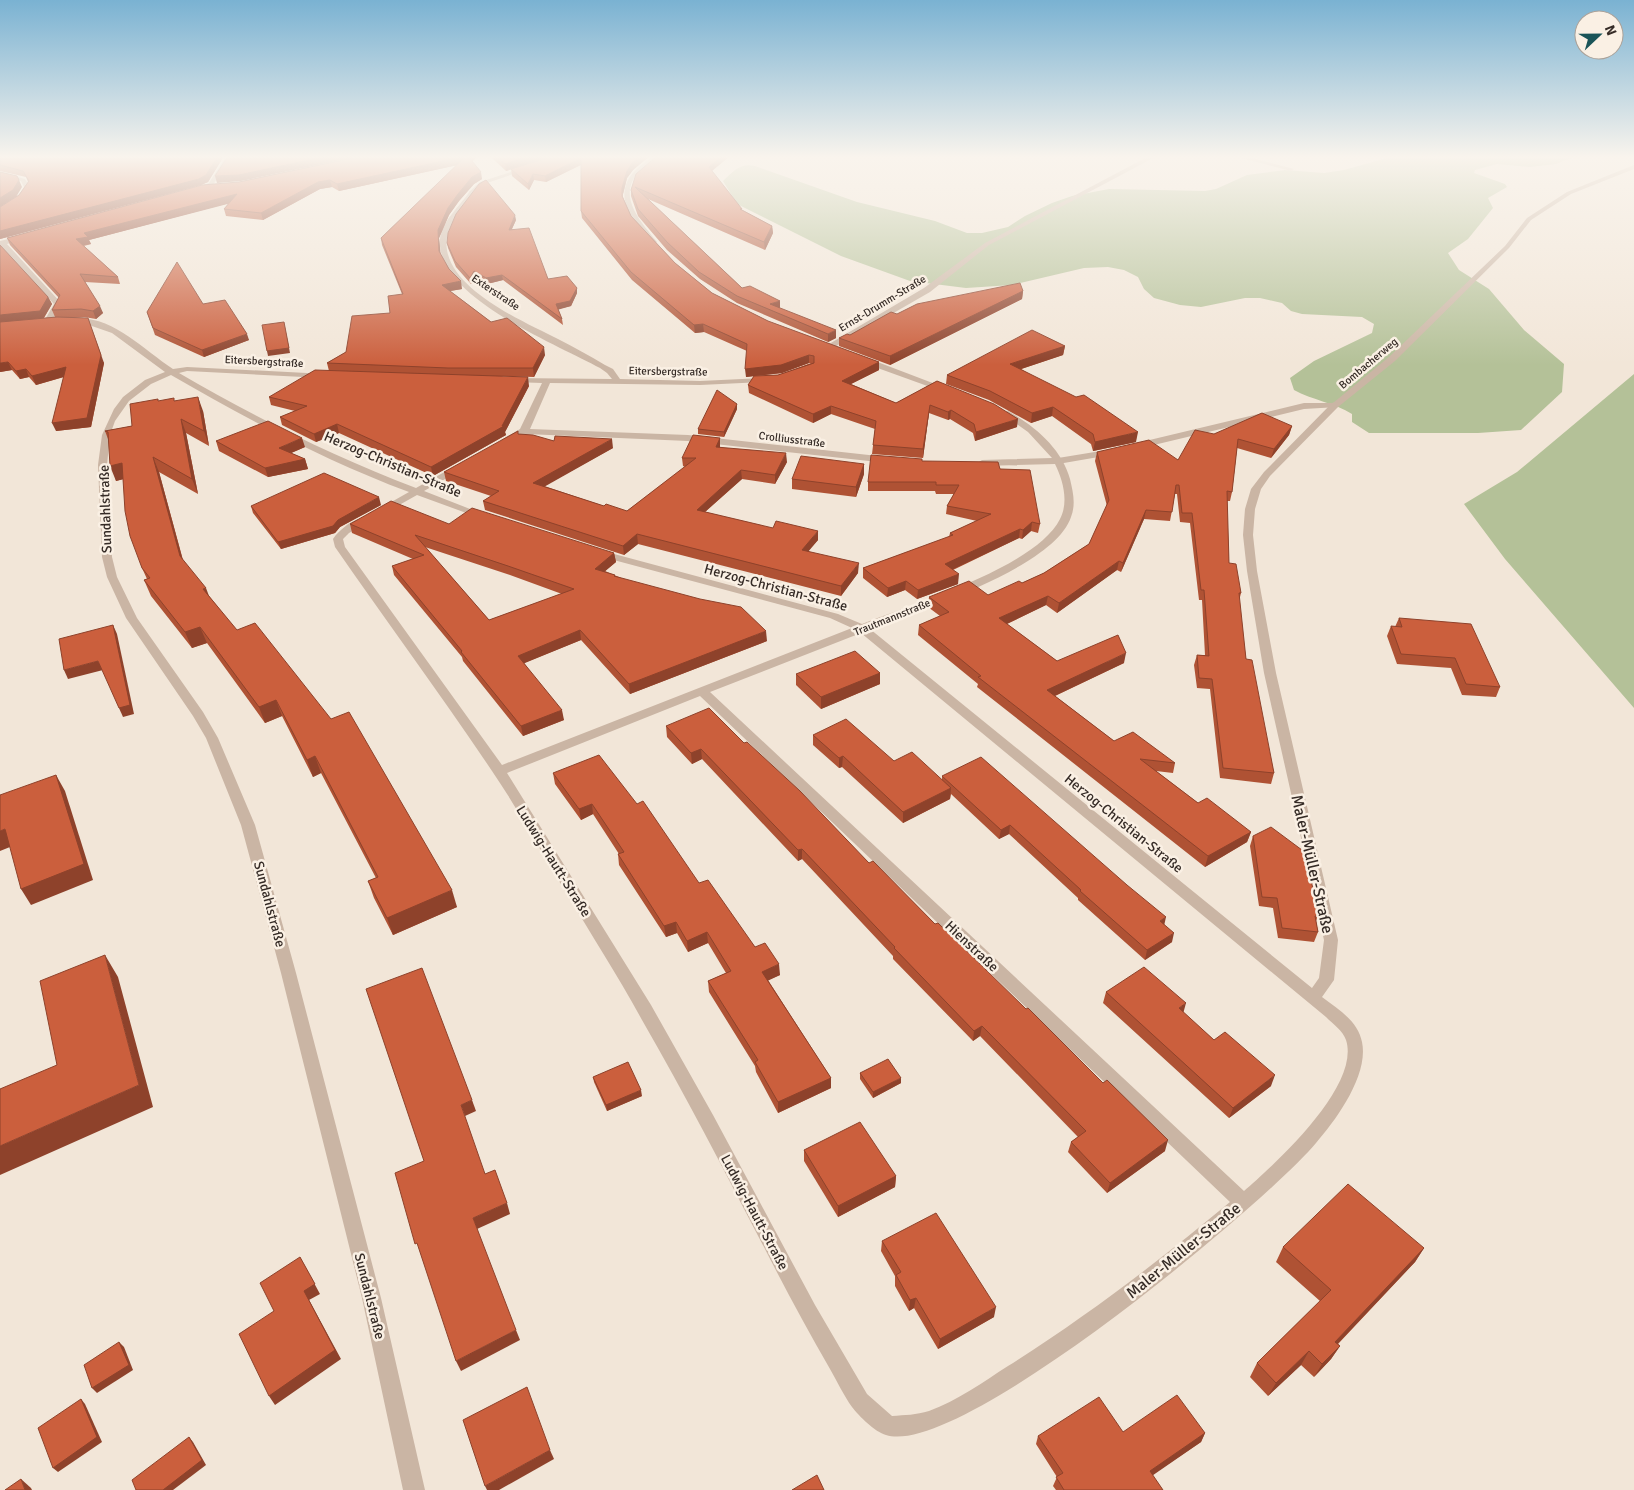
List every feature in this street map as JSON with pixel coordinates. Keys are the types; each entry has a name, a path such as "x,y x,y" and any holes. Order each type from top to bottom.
{"street":[{"name":"Exterstraße","path":"448,226 443,239 442,250 445,261 463,285 490,304 610,371 617,381"},
{"path":"640,226 662,251"},
{"name":"Ernst-Drumm-Straße","path":"828,347 927,290 987,244 1022,226"},
{"name":"Bombacherweg","path":"1058,461 1123,450 1304,406 1335,405 1392,359 1507,247 1524,226"},
{"path":"30,235 1,243 58,304 55,322"},
{"path":"38,324 84,321 105,325 119,332 145,354 170,371"},
{"path":"821,344 836,350"},
{"path":"854,356 954,393"},
{"name":"Eitersbergstraße","path":"170,371 206,369 328,376"},
{"name":"Herzog-Christian-Straße","path":"170,371 325,453 417,492 493,520"},
{"name":"Sundahlstraße","path":"170,371 157,376 133,392 114,416 106,434 103,452 104,534 107,560 112,581 124,606 200,718 225,764 248,824 296,1002 401,1418 414,1490"},
{"name":"Eitersbergstraße","path":"508,380 708,383 774,379"},
{"path":"491,450 524,430 547,381"},
{"name":"Maler-Müller-Straße","path":"888,1426 918,1424 961,1406 1050,1352 1178,1257 1243,1202 1300,1150 1326,1118 1344,1090 1355,1058 1355,1043 1348,1029 1313,998 1326,980 1331,940 1270,673 1252,571 1248,535 1250,509 1256,490 1267,474 1335,405"},
{"name":"Trautmannstraße","path":"498,771 998,574 1030,557 1058,533 1070,506 1069,485 1058,461 1032,430 997,409"},
{"name":"Crolliusstraße","path":"524,430 688,438 894,461"},
{"name":"Ludwig-Hautt-Straße","path":"474,459 345,531 338,539 340,548 498,771 645,1010 707,1120 808,1312 860,1401 888,1426"},
{"path":"969,463 1058,461"},
{"name":"Herzog-Christian-Straße","path":"587,550 834,616 862,628 1313,998"},
{"name":"Hienstraße","path":"701,690 1243,1202"}],"green space":[{"path":"780,226 947,226 967,233 982,233 1008,227 1479,226 1468,239 1448,253 1459,270 1489,289 1524,330 1564,364 1562,392 1521,430 1478,433 1369,433 1352,422 1352,414 1294,390 1290,378 1314,361 1372,333 1374,324 1362,317 1302,314 1291,311 1282,303 1260,298 1245,298 1201,307 1180,305 1154,298 1144,289 1138,277 1124,270 1108,267 1084,268 1012,285 966,288 910,281 841,256"},
{"path":"1634,374 1634,708 1505,559 1464,504 1517,472"}],"building":[{"path":"0,226 21,226 0,231"},
{"path":"53,226 113,226 84,233 88,237 76,239 118,277 80,274 100,306 93,311 81,309 52,310 60,295 7,238"},
{"path":"394,226 440,226 438,230 439,251 449,269 461,281 442,285 491,322 507,318 544,347 533,368 448,368 327,363 346,352 352,316 390,313 388,296 403,294 381,238"},
{"path":"451,226 511,226 509,230 529,228 548,279 567,276 577,288 570,301 556,304 562,319 502,275 486,278 474,271 470,278 455,261 447,243"},
{"path":"593,226 640,226 675,263 712,293 768,321 879,362 842,381 896,403 937,381 994,404 1018,419 976,432 974,424 951,410 948,412 930,405 923,449 873,445 876,421 831,406 813,414 748,385 754,376 778,375 814,363 814,356 809,355 781,365 745,369 747,344 703,324 694,325 631,272"},
{"path":"653,226 676,226 742,288 750,286 780,301 770,304 836,330 828,334 737,296 699,272"},
{"path":"725,226 771,226 764,242"},
{"path":"0,245 48,297 40,311 0,315"},
{"path":"177,262 203,304 225,300 247,334 202,350 153,328 147,312"},
{"path":"1020,283 1023,291 890,356 839,338 847,334 850,335 891,312 897,314 917,304"},
{"path":"57,317 88,318 101,355 87,418 52,423 66,367 32,376 26,369 16,371 8,362 0,363 0,322"},
{"path":"284,322 289,348 267,351 262,325"},
{"path":"1032,330 1065,346 1010,364 1076,397 1084,395 1138,432 1095,442 1093,434 1053,407 1032,413 990,391 947,375"},
{"path":"315,370 528,377 502,426 504,426 431,467 337,424 314,434 280,417 307,406 269,397"},
{"path":"717,390 737,404 724,432 698,429"},
{"path":"198,397 204,431 181,419 192,479 153,457 180,556 206,588 203,589 237,630 255,623 331,719 349,712 452,890 387,918 368,881 378,877 315,756 307,760 276,700 259,707 200,627 185,632 144,580 150,578 142,568 130,536 125,511 122,463 110,466 108,432 105,431 132,426 130,404 158,399 158,401 174,398 174,401"},
{"path":"1262,413 1292,426 1274,449 1238,439 1232,492 1227,491 1229,563 1236,564 1241,593 1239,593 1246,659 1252,660 1274,773 1223,768 1212,679 1199,678 1197,655 1209,656 1204,590 1201,590 1192,513 1182,513 1179,485 1176,485 1172,512 1146,510 1123,563 1119,561 1059,603 1048,596 999,618 1057,661 1118,635 1126,653 1047,690 1114,741 1133,732 1175,763 1140,759 1198,803 1207,798 1251,832 1208,856 978,677 981,676 919,625 949,612 929,597 969,581 988,595 1019,581 1022,583 1044,573 1089,544 1109,500 1097,452 1149,440 1178,460 1195,430 1214,434"},
{"path":"268,421 302,438 279,448 305,459 265,468 216,441"},
{"path":"518,431 518,434 533,435 554,441 555,436 612,439 533,483 604,506 606,504 627,511 696,458 682,458 693,435 720,438 716,447 786,453 775,475 741,470 697,510 773,528 776,521 818,531 802,550 859,563 841,586 637,534 623,546 483,501 499,491 444,472"},
{"path":"871,455 922,459 922,461 998,462 1000,469 1030,470 1040,524 1032,522 1023,530 1020,529 945,564 959,574 918,590 906,581 888,588 863,568 953,535 950,533 991,514 947,506 959,485 936,485 936,482 868,482"},
{"path":"801,456 864,464 856,487 792,479"},
{"path":"324,473 379,497 338,520 333,526 278,542 251,506"},
{"path":"391,501 449,524 472,508 614,553 595,569 614,576 700,599 741,607 766,631 629,684 580,630 518,656 562,710 521,726 392,566 424,555 350,524","holes":["415,535 574,589 489,620"]},
{"path":"1399,618 1471,624 1500,687 1466,684 1455,658 1401,654 1391,626 1402,627"},
{"path":"113,625 130,705 119,708 98,661 64,670 59,639"},
{"path":"855,651 880,673 821,697 796,674"},
{"path":"709,708 744,743 747,742 800,791 869,863 873,861 935,924 938,923 1026,1009 1028,1008 1103,1083 1107,1080 1168,1140 1110,1183 1071,1142 1086,1131 982,1026 974,1031 802,849 798,850 701,749 691,753 666,726"},
{"path":"846,719 894,761 912,752 951,788 903,812 843,756 839,758 813,735"},
{"path":"599,755 637,804 643,801 699,883 708,880 755,947 765,943 779,964 762,972 831,1078 778,1102 755,1062 758,1060 708,981 731,971 707,932 687,941 676,922 664,926 618,854 624,852 592,804 579,809 553,773"},
{"path":"981,757 1166,917 1160,921 1174,933 1147,950 1080,891 1010,825 1001,830 942,776"},
{"path":"56,775 84,864 21,889 5,829 0,831 0,795"},
{"path":"1271,827 1306,853 1318,916 1315,916 1318,932 1282,928 1277,898 1262,897 1253,836"},
{"path":"105,955 139,1085 0,1146 0,1089 57,1065 40,981"},
{"path":"1144,967 1186,1003 1179,1008 1214,1040 1225,1032 1275,1075 1233,1108 1106,992"},
{"path":"422,968 472,1100 461,1105 485,1174 495,1170 507,1203 473,1218 516,1330 456,1361 417,1243 415,1244 395,1173 424,1161 366,989"},
{"path":"888,1059 901,1078 873,1092 860,1073"},
{"path":"628,1062 641,1090 606,1105 593,1077"},
{"path":"860,1122 896,1176 838,1206 804,1150"},
{"path":"1348,1184 1424,1248 1335,1342 1340,1346 1322,1364 1309,1351 1276,1383 1257,1363 1331,1290 1283,1247"},
{"path":"936,1213 996,1307 940,1339 916,1298 910,1300 896,1275 901,1272 882,1241"},
{"path":"300,1257 315,1284 304,1291 335,1350 269,1396 239,1334 274,1311 260,1283"},
{"path":"119,1342 129,1365 92,1388 84,1365"},
{"path":"527,1387 550,1450 485,1486 463,1420"},
{"path":"1177,1395 1205,1433 1150,1471 1163,1490 1064,1490 1056,1477 1063,1473 1038,1436 1099,1397 1123,1432"},
{"path":"81,1399 97,1437 53,1468 38,1428"},
{"path":"189,1437 202,1460 163,1490 136,1490 132,1480"},
{"path":"817,1475 824,1490 792,1490"},
{"path":"21,1479 25,1490 5,1490"}]}
